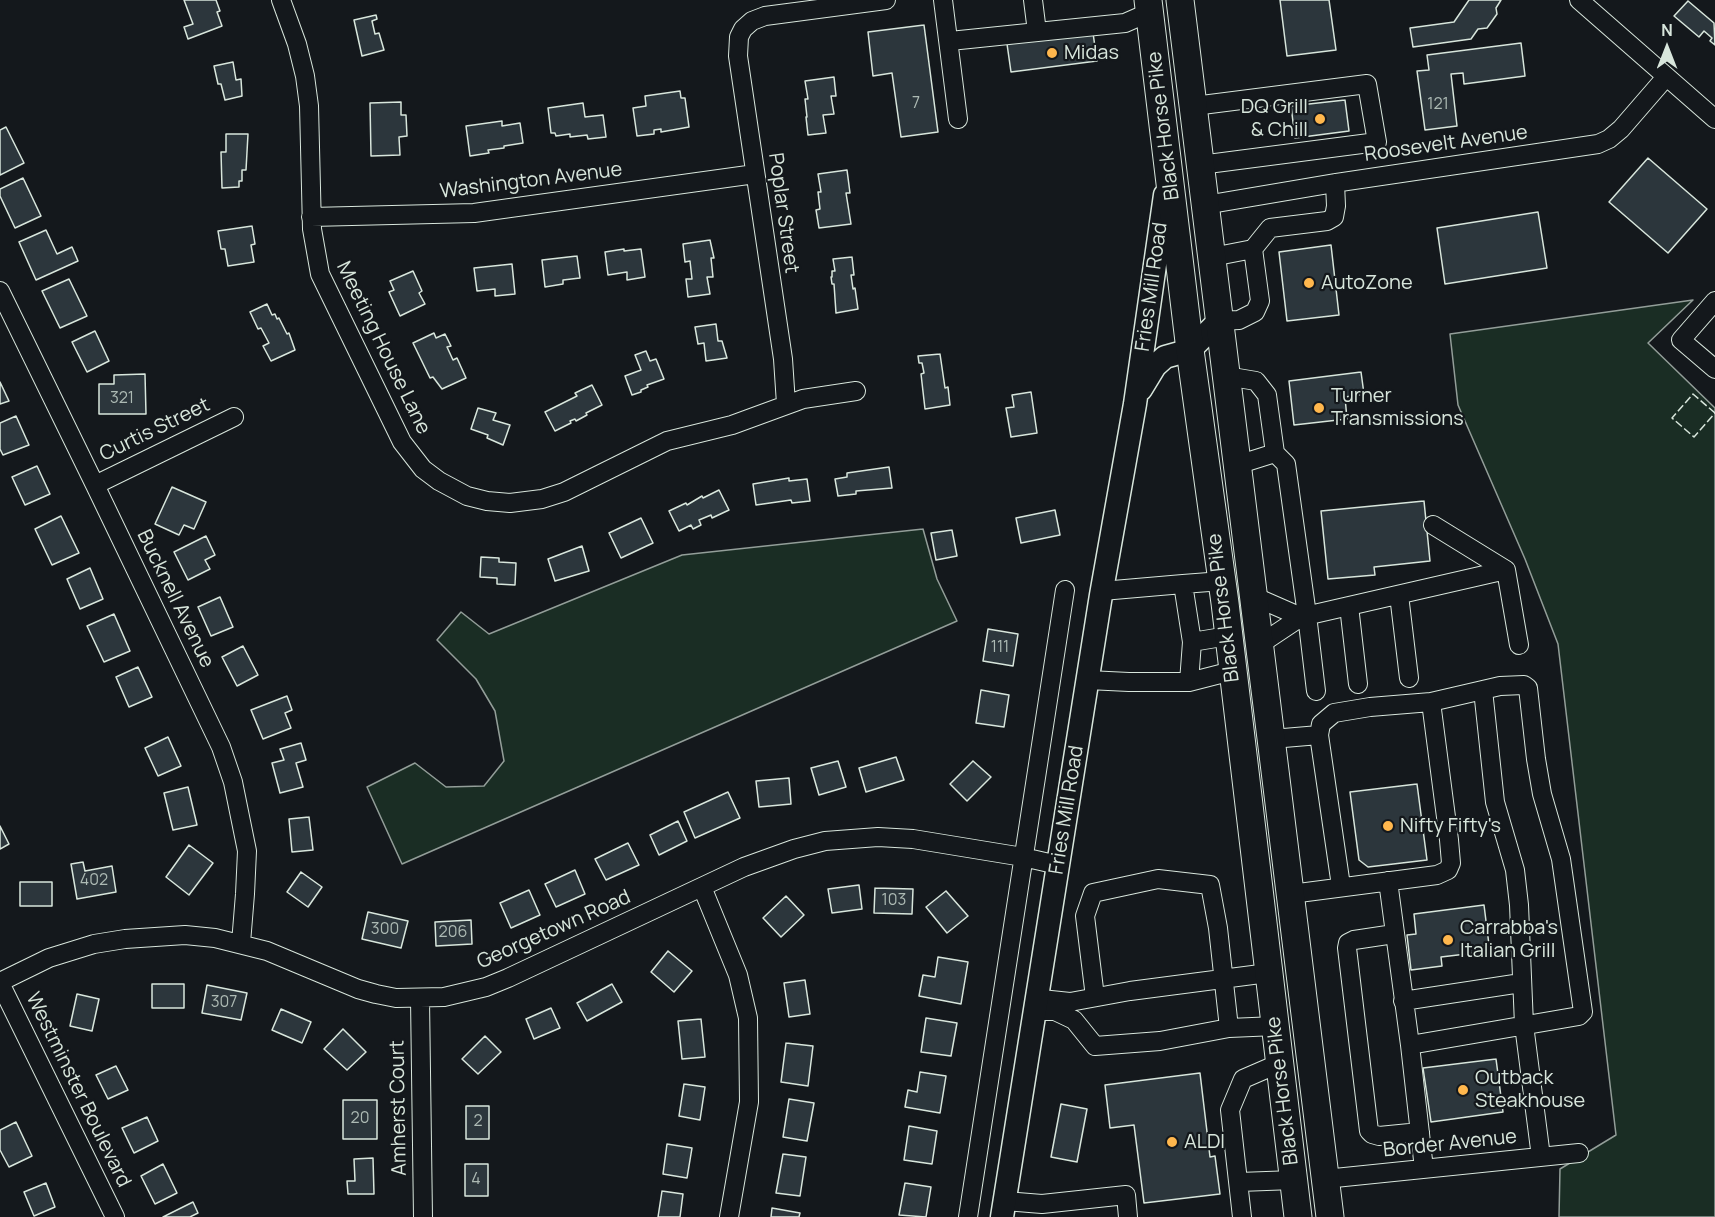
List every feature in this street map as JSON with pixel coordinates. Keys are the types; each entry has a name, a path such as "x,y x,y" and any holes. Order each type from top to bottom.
{"highway":[{"name":"Black Horse Pike","path":"1180,0 1330,1217"},
{"name":"Black Horse Pike","path":"1149,6 1190,350 1222,581 1298,1217"},
{"path":"1245,785 1257,800 1264,824 1270,872 1282,891 1291,894"},
{"path":"1280,1063 1295,1064 1301,1067 1320,1138"}],"main road":[{"name":"Fries Mill Road","path":"1003,1209 1102,591 1135,404 1169,170"},
{"name":"Fries Mill Road","path":"1135,404 1146,378 1155,366 1166,357 1190,350 1220,321"}],"street":[{"name":"Meeting House Lane","path":"282,0 305,76 309,106 311,217 316,259 324,285 396,432 423,469 439,481 467,496 498,503 542,499 564,492 667,441 732,425 786,404 819,396 856,391"},
{"name":"Poplar Street","path":"786,404 783,359 738,56 739,37 743,29 752,21 765,16 886,0"},
{"path":"943,0 950,41 958,119"},
{"path":"1033,0 1037,32"},
{"path":"1579,0 1715,119"},
{"path":"950,41 1125,22 1149,6"},
{"name":"Roosevelt Avenue","path":"1205,205 1335,183 1598,144 1609,140 1622,129 1666,77"},
{"path":"1194,106 1367,84 1377,142 1200,165"},
{"name":"Washington Avenue","path":"311,217 474,213 755,174"},
{"path":"1212,257 1253,249 1270,228 1327,221 1334,217 1335,183"},
{"path":"1220,321 1239,320 1255,312 1260,301 1253,249"},
{"name":"Bucknell Avenue","path":"0,291 221,747 233,782 246,851 241,943"},
{"path":"1715,301 1681,340 1715,369"},
{"path":"1226,376 1256,381 1267,395 1275,453 1286,464 1304,616 1316,691"},
{"name":"Curtis Street","path":"95,485 234,417"},
{"path":"1237,465 1275,453"},
{"path":"1433,525 1506,570 1519,645"},
{"path":"1259,645 1304,616 1506,570"},
{"path":"1102,591 1222,581"},
{"path":"1183,584 1192,642 1189,682"},
{"name":"Fries Mill Road","path":"968,1217 1065,590"},
{"path":"1399,595 1409,678"},
{"path":"1253,596 1304,616"},
{"path":"1349,606 1358,684"},
{"path":"1192,642 1228,636"},
{"path":"1088,680 1189,682 1232,671"},
{"path":"1341,886 1318,735 1321,724 1334,713 1370,707 1431,702 1500,686 1524,685 1528,688 1538,771 1548,818 1561,859 1582,1012 1579,1016 1410,1045"},
{"path":"1483,690 1495,802 1515,870 1520,905 1524,1025 1541,1157"},
{"path":"1291,894 1437,875 1448,870 1451,863 1431,702"},
{"path":"1272,739 1318,735"},
{"name":"Georgetown Road","path":"0,982 49,958 70,951 125,939 185,935 241,943 294,961 358,989 396,998 420,999 464,993 508,978 702,886 776,854 812,844 841,839 896,837 1023,857 1058,865"},
{"path":"1095,997 1085,916 1093,893 1158,879 1210,885 1218,928 1229,1028"},
{"path":"1388,881 1424,1169"},
{"path":"702,886 738,975 749,1029 749,1102 729,1217"},
{"path":"1394,934 1354,940 1348,943 1347,948 1369,1131 1379,1136 1420,1132"},
{"path":"1036,1005 1268,973"},
{"name":"Westminster Boulevard","path":"0,982 115,1217"},
{"path":"1403,1001 1521,983"},
{"name":"Amherst Court","path":"420,999 423,1217"},
{"path":"1036,1005 1074,1020 1095,1046 1160,1041 1229,1028 1276,1026"},
{"path":"1242,1217 1230,1110 1243,1079 1280,1063"},
{"name":"Border Avenue","path":"1325,1179 1579,1153"},
{"path":"1239,1182 1294,1180"},
{"path":"1003,1209 1043,1211 1092,1208 1126,1195 1128,1217"}],"green space":[{"path":"1693,300 1648,343 1715,408 1715,1217 1559,1217 1560,1169 1616,1135 1558,644 1525,559 1458,405 1450,334"},
{"path":"923,529 937,579 957,621 402,864 367,787 415,763 446,787 484,786 504,761 495,711 476,679 437,640 461,612 489,634 682,555"}],"building":[{"path":"184,0 216,0 222,26 188,39 184,27 193,24"},
{"path":"1280,0 1329,0 1336,50 1287,56"},
{"path":"1469,0 1501,0 1496,8 1497,14 1487,28 1478,29 1471,39 1413,47 1410,28 1454,22"},
{"path":"1688,1 1714,23 1715,45 1710,41 1712,38 1704,31 1699,37 1674,16"},
{"path":"376,15 377,19 372,21 375,34 379,33 384,50 362,56 354,20"},
{"path":"924,25 938,132 901,137 892,73 873,76 868,32"},
{"name":"Midas","path":"1093,33 1097,61 1011,72 1007,44"},
{"path":"1521,43 1525,76 1464,84 1463,73 1451,74 1457,126 1425,130 1417,71 1429,70 1427,55"},
{"path":"233,62 236,80 241,79 242,96 225,100 214,66"},
{"path":"834,77 836,96 831,96 834,114 823,115 826,133 808,135 805,99 808,99 805,81"},
{"path":"680,91 681,98 685,98 689,127 661,132 661,129 654,130 654,134 637,136 633,108 646,106 645,96"},
{"name":"DQ Grill & Chill","path":"1345,100 1349,131 1295,138 1291,106"},
{"path":"401,102 401,115 406,115 407,136 399,137 400,155 371,156 370,103"},
{"path":"583,103 585,117 603,115 606,137 588,139 587,135 570,137 570,134 556,136 555,133 551,133 548,108"},
{"path":"502,121 502,126 520,123 523,143 470,156 466,126"},
{"path":"6,127 24,163 0,175 0,130"},
{"path":"226,134 248,134 246,170 242,170 242,181 239,181 239,187 222,188 221,152 226,152"},
{"path":"1648,158 1707,209 1668,253 1609,202"},
{"path":"847,170 850,193 846,193 851,224 819,228 816,210 820,209 818,192 821,192 818,174"},
{"path":"23,178 41,216 15,228 0,196 0,189"},
{"path":"1538,212 1547,268 1445,284 1437,228"},
{"path":"252,226 255,244 251,245 254,262 228,266 225,249 221,249 218,231"},
{"path":"46,230 57,254 72,247 78,261 36,280 19,242"},
{"path":"710,240 714,258 711,258 713,277 707,277 710,294 688,297 686,279 692,279 690,261 685,262 683,244"},
{"name":"AutoZone","path":"1331,245 1339,315 1287,321 1279,252"},
{"path":"624,249 624,251 641,249 645,277 627,280 627,272 608,275 605,252"},
{"path":"577,256 580,278 563,280 563,284 545,287 542,260"},
{"path":"852,257 854,275 851,275 858,309 836,313 834,284 832,284 831,277 832,271 835,271 833,259"},
{"path":"512,264 515,294 495,296 495,289 477,291 474,268"},
{"path":"413,271 422,291 419,293 425,304 400,316 389,292 394,290 390,281"},
{"path":"69,279 87,316 60,328 42,291"},
{"path":"267,304 272,315 275,314 277,319 279,318 287,334 289,333 295,350 271,361 263,346 269,343 261,328 258,329 250,312"},
{"path":"716,324 718,341 722,341 727,358 706,361 704,343 698,344 695,327"},
{"path":"95,331 109,361 87,372 72,342"},
{"path":"434,333 436,338 445,334 451,346 447,347 453,360 457,358 466,378 442,389 433,377 430,378 413,343"},
{"path":"646,351 650,361 656,359 664,379 647,385 648,387 641,392 632,395 625,376 641,370 635,355"},
{"path":"940,354 950,405 925,409 921,374 924,373 918,356"},
{"name":"Turner Transmissions","path":"1361,372 1364,394 1345,397 1347,419 1294,425 1289,381"},
{"path":"145,374 146,414 99,414 99,384 114,384 114,375"},
{"path":"0,382 9,401 0,404"},
{"path":"592,385 602,405 555,431 545,412 577,396 575,393"},
{"path":"1031,392 1037,433 1011,437 1006,408 1014,407 1012,395"},
{"path":"478,408 496,413 493,420 510,425 503,445 487,438 488,435 471,429"},
{"path":"16,416 29,445 3,455 0,449 0,423"},
{"path":"37,466 50,494 25,505 12,477"},
{"path":"889,467 892,488 856,491 856,494 838,496 835,479 847,477 847,473"},
{"path":"789,478 789,481 807,479 810,501 792,503 791,500 756,505 753,484"},
{"path":"172,487 206,502 194,529 184,525 179,535 155,524"},
{"path":"719,490 729,510 712,518 711,515 699,520 701,525 693,529 691,525 679,531 669,511"},
{"path":"1424,501 1430,561 1374,567 1375,575 1328,579 1321,511"},
{"path":"1055,510 1060,535 1021,543 1016,518"},
{"path":"61,516 79,553 52,565 35,529"},
{"path":"641,518 653,543 621,558 609,533"},
{"path":"952,530 957,556 936,560 931,533"},
{"path":"206,536 215,555 205,560 210,569 188,580 174,552"},
{"path":"582,546 589,571 555,581 548,559"},
{"path":"481,557 499,558 499,562 516,563 515,585 497,584 497,578 480,577"},
{"path":"90,568 103,599 80,609 67,579"},
{"path":"220,597 233,627 211,636 198,607"},
{"path":"114,614 130,651 104,662 87,626"},
{"path":"988,629 1018,634 1013,666 983,661"},
{"path":"243,646 258,675 237,686 222,657"},
{"path":"138,667 152,697 129,707 116,677"},
{"path":"981,690 1009,695 1004,727 976,723"},
{"path":"287,696 292,710 285,713 291,728 263,739 251,710"},
{"path":"168,737 181,766 158,776 145,748"},
{"path":"301,743 306,760 296,763 303,787 280,793 272,763 284,760 280,749"},
{"path":"896,757 904,780 866,792 859,768"},
{"path":"838,761 846,787 819,795 811,768"},
{"path":"973,761 991,777 967,801 950,784"},
{"path":"789,778 791,804 759,807 756,781"},
{"name":"Nifty Fifty's","path":"1417,784 1427,860 1368,867 1359,860 1350,792"},
{"path":"188,787 197,825 173,830 164,793"},
{"path":"728,792 740,818 695,838 684,812"},
{"path":"309,817 313,850 292,852 289,819"},
{"path":"678,821 687,841 659,855 650,835"},
{"path":"0,826 9,844 0,849"},
{"path":"628,843 639,865 606,880 595,859"},
{"path":"189,845 213,863 189,895 166,877"},
{"path":"83,862 85,871 112,866 116,892 77,899 71,864"},
{"path":"575,870 585,894 556,907 545,884"},
{"path":"301,872 322,887 308,907 287,892"},
{"path":"20,882 52,882 52,906 20,906"},
{"path":"859,885 862,909 832,913 828,889"},
{"path":"875,888 913,889 912,914 874,913"},
{"path":"529,890 540,915 511,928 500,903"},
{"path":"946,891 968,916 947,933 926,907"},
{"path":"786,896 804,915 781,937 763,918"},
{"name":"Carrabba's Italian Grill","path":"1484,905 1489,945 1482,946 1483,952 1441,957 1442,966 1411,970 1407,935 1416,934 1414,914"},
{"path":"368,912 408,921 401,948 362,939"},
{"path":"471,920 472,944 436,946 435,922"},
{"path":"668,951 692,971 674,992 651,972"},
{"path":"938,957 968,962 961,1004 919,996 923,975 935,977"},
{"path":"805,980 810,1014 789,1017 784,983"},
{"path":"152,984 184,984 184,1008 152,1008"},
{"path":"612,984 622,1002 587,1021 577,1003"},
{"path":"207,985 247,993 241,1020 202,1013"},
{"path":"77,994 99,999 92,1031 70,1026"},
{"path":"551,1008 560,1028 534,1039 526,1019"},
{"path":"281,1009 311,1022 302,1043 272,1030"},
{"path":"926,1018 957,1023 951,1056 921,1052"},
{"path":"701,1019 705,1057 682,1059 678,1021"},
{"path":"343,1029 366,1052 347,1070 324,1049"},
{"path":"485,1036 501,1052 478,1074 462,1059"},
{"path":"786,1043 813,1046 808,1086 781,1082"},
{"name":"Outback Steakhouse","path":"1496,1059 1503,1112 1431,1122 1423,1068"},
{"path":"116,1066 128,1090 108,1099 96,1075"},
{"path":"920,1072 946,1076 940,1113 905,1107 908,1090 917,1092"},
{"name":"ALDI","path":"1200,1073 1210,1157 1215,1156 1220,1194 1144,1203 1134,1125 1110,1128 1105,1085"},
{"path":"684,1084 705,1087 700,1120 679,1116"},
{"path":"789,1099 814,1103 807,1141 783,1137"},
{"path":"343,1100 377,1100 377,1139 343,1139"},
{"path":"1061,1104 1087,1109 1077,1162 1051,1157"},
{"path":"466,1106 489,1106 489,1139 466,1139"},
{"path":"147,1117 158,1141 134,1153 122,1128"},
{"path":"16,1122 32,1156 9,1167 0,1150 0,1130"},
{"path":"909,1126 937,1131 932,1164 904,1160"},
{"path":"667,1144 692,1148 687,1178 663,1174"},
{"path":"783,1154 806,1157 800,1196 776,1193"},
{"path":"373,1158 374,1194 348,1194 347,1181 355,1181 354,1159"},
{"path":"163,1164 177,1193 155,1204 141,1176"},
{"path":"465,1164 488,1164 488,1196 465,1196"},
{"path":"46,1183 55,1207 34,1216 24,1192"},
{"path":"905,1183 931,1187 926,1217 899,1215"},
{"path":"662,1191 683,1194 680,1217 658,1217"},
{"path":"193,1202 198,1213 190,1217 163,1217"},
{"path":"772,1208 800,1213 799,1217 771,1217"}],"fence":[{"path":"1693,394 1715,413 1694,437 1672,418 1693,394"}],"place":[{"name":"Midas","path":"1052,53"},
{"name":"DQ Grill & Chill","path":"1320,119"},
{"name":"AutoZone","path":"1309,283"},
{"name":"Turner Transmissions","path":"1319,408"},
{"name":"Nifty Fifty's","path":"1388,826"},
{"name":"Carrabba's Italian Grill","path":"1448,940"},
{"name":"Outback Steakhouse","path":"1463,1090"},
{"name":"ALDI","path":"1172,1142"}]}
